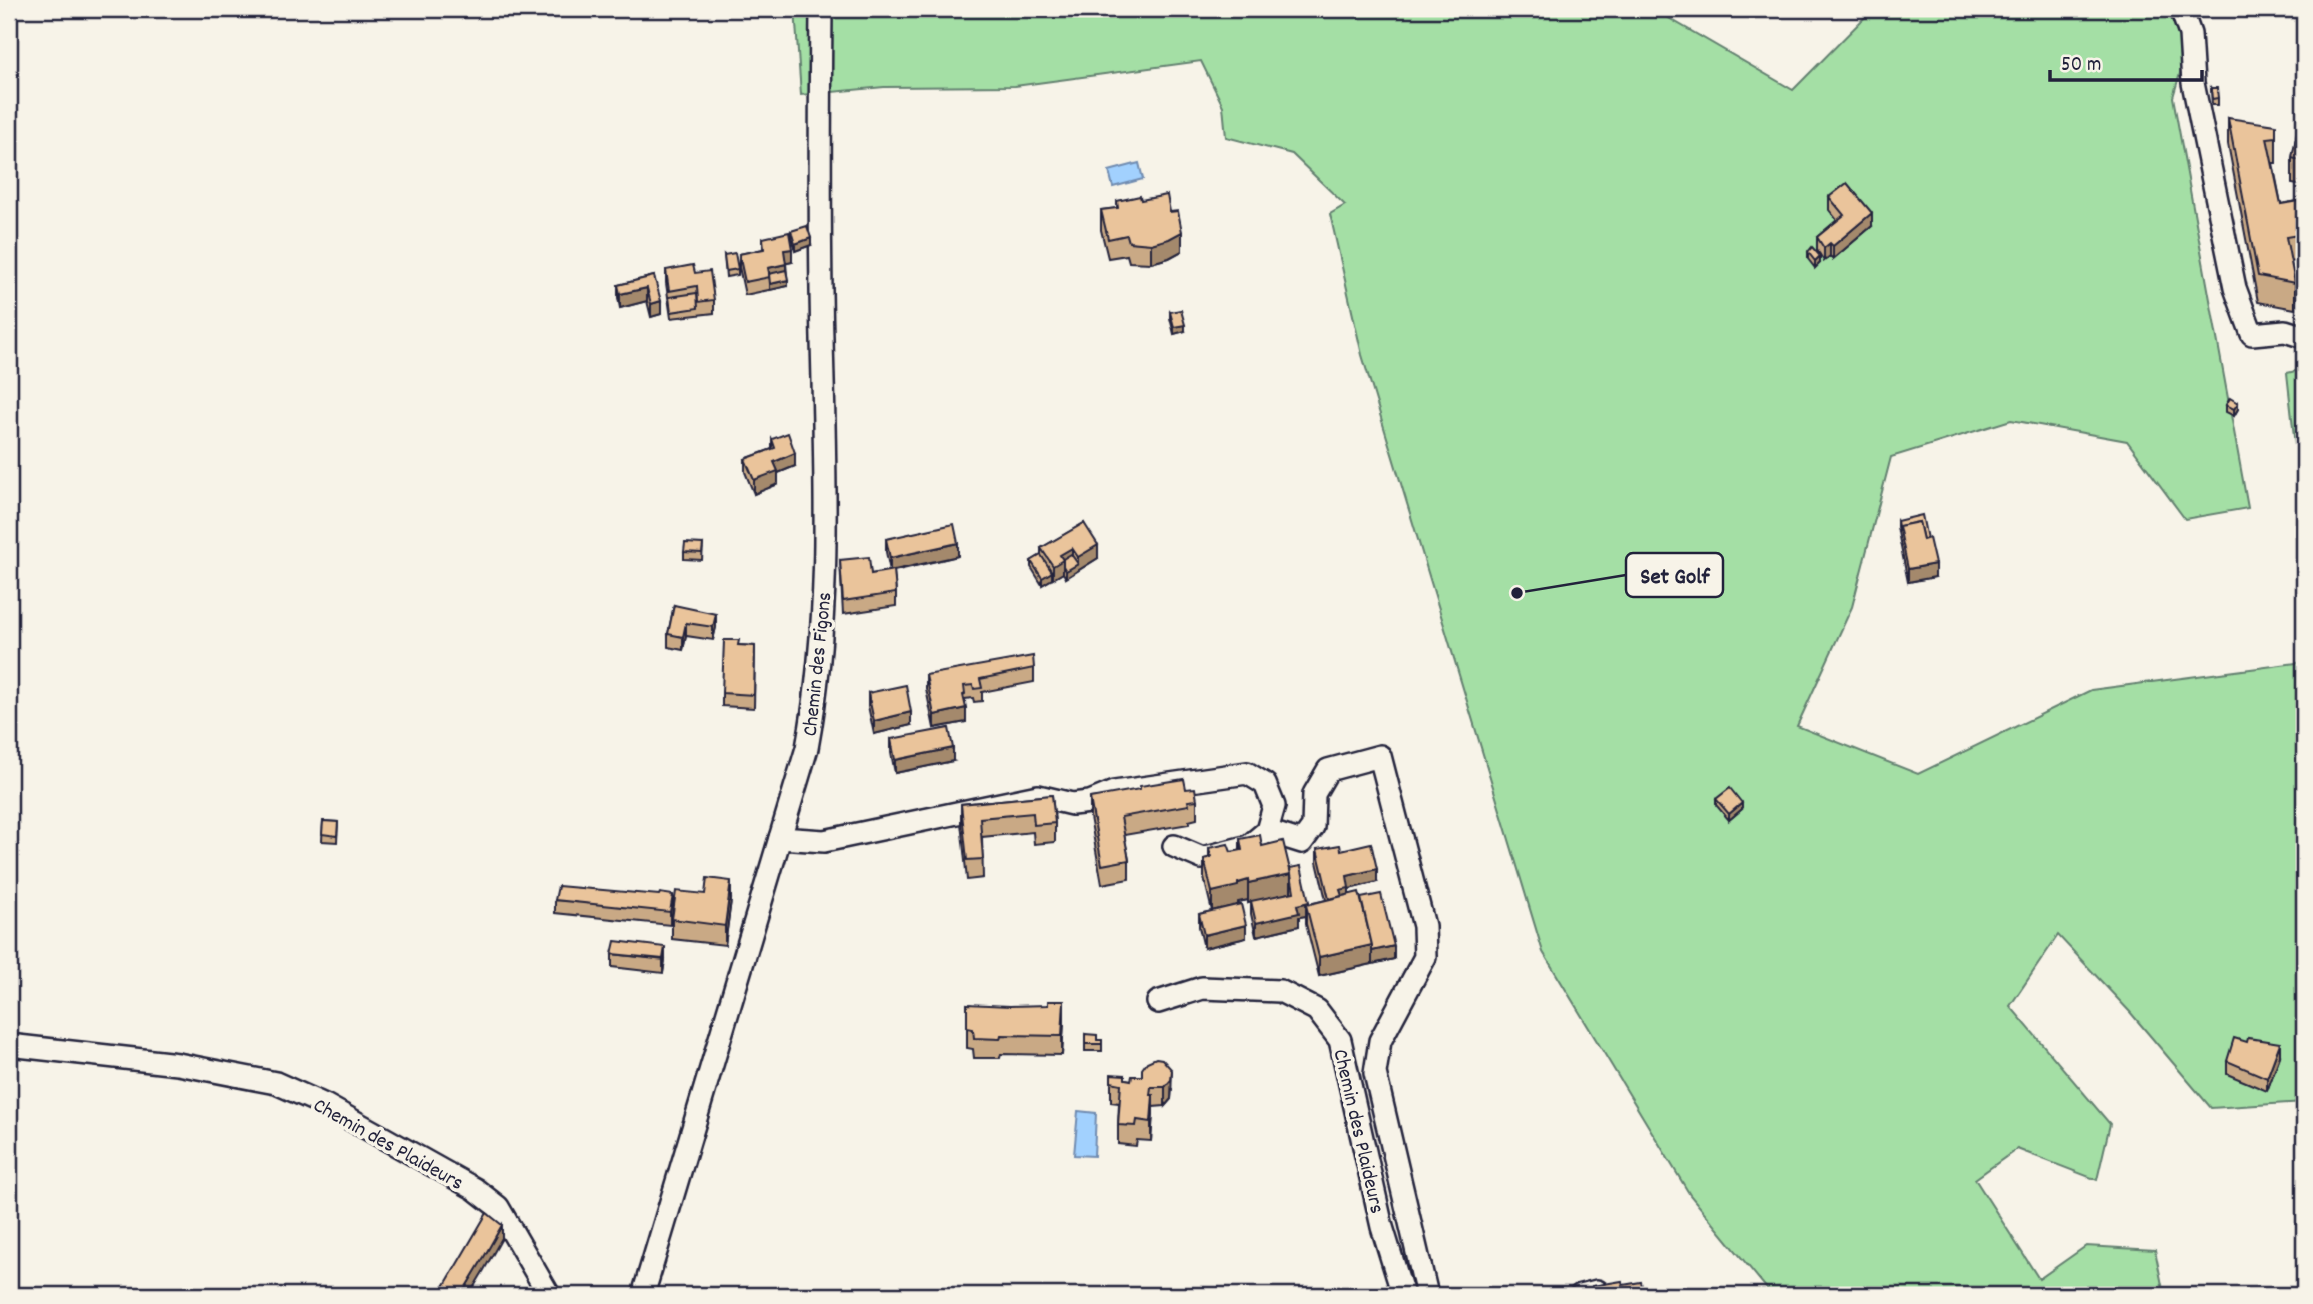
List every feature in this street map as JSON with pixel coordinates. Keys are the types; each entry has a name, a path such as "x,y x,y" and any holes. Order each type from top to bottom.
{"street":[{"name":"Chemin des Figons","path":"643,1295 807,748 814,713 826,553 820,255 821,9"},
{"path":"2181,9 2190,34 2193,83 2235,288 2252,334 2285,331 2304,337"},
{"path":"1268,831 1302,842 1313,827 1314,794 1328,769 1380,756 1424,926 1425,957 1380,1041 1375,1073 1427,1295"},
{"path":"780,838 824,841 1038,796 1072,804 1090,802 1114,792 1247,773 1265,784 1274,806 1268,831 1249,846 1202,858 1174,846"},
{"name":"Chemin des Plaideurs","path":"1158,1002 1202,988 1280,991 1317,1010 1340,1040 1382,1227 1403,1295"},
{"name":"Chemin des Plaideurs","path":"9,1045 178,1063 276,1083 325,1105 475,1189 498,1207 549,1295"}],"green space":[{"path":"795,9 1653,9 1793,90 1873,9 2199,9 2173,97 2248,508 2185,519 2127,441 2011,420 1891,457 1852,607 1797,726 1918,774 2091,690 2304,662 2304,1102 2211,1108 2130,1012 2058,935 2010,1006 2110,1124 2097,1180 2017,1149 1975,1179 2039,1279 2086,1246 2155,1250 2164,1295 1772,1295 1690,1195 1543,952 1362,355 1330,214 1345,205 1292,154 1226,137 1223,106 1201,61 1015,86 884,87 801,95"},
{"path":"2304,369 2304,497 2297,464 2287,373"}],"water":[{"path":"1139,163 1143,179 1113,187 1109,171"},
{"path":"1078,1111 1096,1113 1094,1156 1074,1155"}],"building":[{"path":"2211,88 2217,88 2218,98 2212,99"},
{"path":"2304,98 2304,161 2292,158"},
{"path":"2228,118 2276,125 2276,137 2267,138 2281,204 2304,200 2304,234 2286,237 2295,283 2258,276"},
{"path":"1847,183 1872,213 1833,246 1830,243 1824,248 1817,237 1844,215 1829,197"},
{"path":"1167,195 1170,212 1178,211 1182,232 1151,244 1129,242 1127,235 1108,239 1101,210 1118,208 1117,201 1140,196 1141,200"},
{"path":"807,226 811,238 795,244 791,231"},
{"path":"789,232 792,249 784,250 786,264 768,268 770,277 745,282 739,254 764,249 763,238"},
{"path":"1812,247 1820,256 1815,261 1808,252"},
{"path":"735,253 738,269 726,271 724,255"},
{"path":"693,265 695,273 710,271 714,300 698,302 697,286 669,291 666,270"},
{"path":"786,270 788,280 770,284 769,274"},
{"path":"654,276 661,301 651,304 647,288 620,294 618,285"},
{"path":"697,293 698,308 671,312 669,297"},
{"path":"1181,310 1185,325 1174,327 1170,312"},
{"path":"2230,398 2238,403 2234,409 2226,405"},
{"path":"788,433 795,453 774,462 778,471 754,480 745,459 775,448 772,439"},
{"path":"1922,515 1927,539 1923,540 1919,522 1899,526 1899,532 1897,521"},
{"path":"1919,522 1923,540 1929,538 1935,564 1908,569 1899,526"},
{"path":"1084,523 1098,545 1078,557 1072,548 1060,555 1063,560 1053,566 1041,548"},
{"path":"954,524 958,543 890,558 886,539"},
{"path":"685,543 703,544 702,553 684,552"},
{"path":"1071,554 1078,564 1066,571 1063,559"},
{"path":"1041,555 1052,572 1042,578 1031,561"},
{"path":"869,557 871,574 894,570 896,593 843,601 840,560"},
{"path":"674,605 716,614 713,627 686,623 683,637 668,634"},
{"path":"724,640 739,640 738,645 755,646 754,695 722,693"},
{"path":"1033,656 1034,668 980,679 982,688 964,686 966,708 934,715 926,675"},
{"path":"906,685 911,712 874,721 868,693"},
{"path":"949,728 953,748 895,760 891,739"},
{"path":"1184,779 1186,789 1195,788 1197,800 1188,801 1189,805 1121,817 1129,860 1102,865 1090,798"},
{"path":"1730,788 1742,803 1729,814 1716,799"},
{"path":"1052,795 1055,823 1034,825 1033,813 980,818 983,859 967,860 961,804"},
{"path":"323,821 338,822 337,836 322,834"},
{"path":"1260,835 1262,846 1283,841 1291,874 1248,883 1248,880 1238,883 1238,886 1212,892 1204,859 1211,857 1209,848 1228,844 1231,852 1242,850 1240,839"},
{"path":"1371,843 1377,869 1347,876 1349,888 1340,890 1342,896 1329,899 1317,849 1340,845 1341,850"},
{"path":"1301,866 1309,902 1297,905 1299,913 1256,923 1251,901 1294,892 1290,868"},
{"path":"707,878 731,881 725,926 672,919 676,891 705,894"},
{"path":"558,886 673,895 670,912 555,900"},
{"path":"1359,892 1372,945 1319,957 1306,905"},
{"path":"1381,894 1394,946 1372,951 1361,898"},
{"path":"1241,904 1246,925 1204,935 1199,914"},
{"path":"615,941 665,947 663,959 612,954"},
{"path":"1048,1001 1064,1001 1062,1036 1001,1035 1000,1039 974,1038 973,1029 967,1028 967,1004 1048,1005"},
{"path":"1085,1034 1097,1035 1097,1040 1102,1040 1102,1044 1085,1044"},
{"path":"2234,1038 2247,1042 2248,1038 2280,1043 2267,1078 2227,1061"},
{"path":"1156,1058 1162,1059 1172,1070 1171,1080 1165,1087 1151,1087 1151,1122 1137,1120 1136,1126 1118,1125 1121,1084 1111,1082 1111,1074 1125,1075 1125,1079 1131,1080 1132,1076 1142,1076 1142,1069 1147,1062"},
{"path":"487,1213 502,1225 484,1257 461,1295 439,1295"},
{"path":"1622,1281 1623,1285 1641,1282 1644,1295 1593,1295 1592,1286"}],"place":[{"name":"Set Golf","path":"1517,593"}]}
